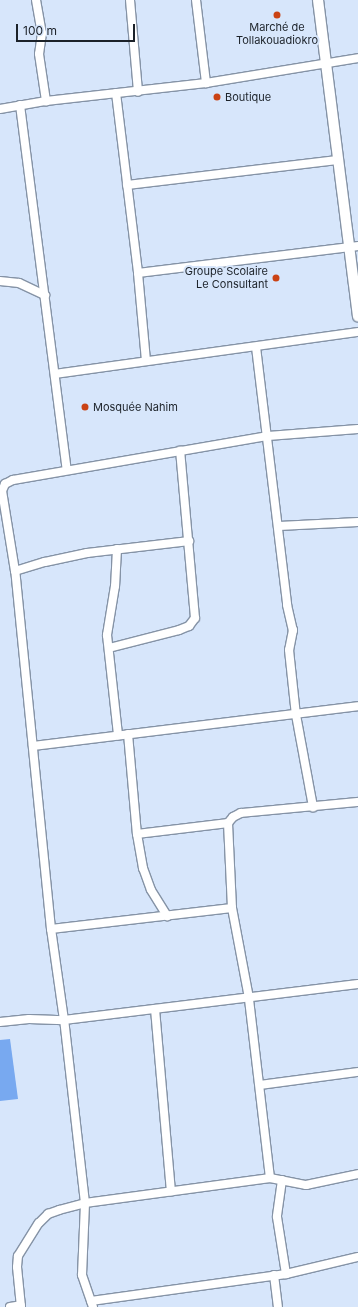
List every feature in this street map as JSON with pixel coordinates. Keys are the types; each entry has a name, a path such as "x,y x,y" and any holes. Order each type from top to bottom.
{"street":[{"path":"36,0 42,33 39,54 46,101"},
{"path":"130,0 138,92"},
{"path":"196,0 206,83"},
{"path":"318,0 338,160 354,246 358,316"},
{"path":"0,109 46,101 138,92 206,83 358,58"},
{"path":"116,93 138,273 146,361"},
{"path":"20,105 67,470"},
{"path":"127,185 338,160"},
{"path":"138,273 354,246"},
{"path":"0,281 20,283 45,295"},
{"path":"55,374 358,332"},
{"path":"256,347 279,526 287,606 293,630 290,650 296,715 313,807"},
{"path":"358,429 268,436 67,470 13,480 5,484 2,491 15,571 51,929 64,1020 85,1203 82,1275 92,1304 286,1274 358,1258"},
{"path":"109,648 179,630 189,626 195,618 180,451"},
{"path":"279,526 358,522"},
{"path":"15,571 80,554 189,541"},
{"path":"117,549 115,586 107,635 118,735"},
{"path":"33,746 296,715 358,706"},
{"path":"128,734 137,834 143,868 151,890 167,916"},
{"path":"270,1178 249,998 232,908 228,824 233,817 241,813 358,802"},
{"path":"137,834 228,824"},
{"path":"51,929 232,908"},
{"path":"0,1022 29,1019 64,1020 358,984"},
{"path":"155,1009 171,1191"},
{"path":"260,1085 358,1072"},
{"path":"10,1307 21,1306 17,1267 18,1256 39,1223 48,1214 85,1203 270,1178 294,1184 306,1185 358,1174"},
{"path":"282,1180 277,1217 286,1274"},
{"path":"274,1275 278,1307"}],"water":[{"path":"10,1039 18,1099 0,1101 0,1040"}],"place":[{"name":"Marché de Tollakouadiokro","path":"277,15"},
{"name":"Boutique","path":"217,97"},
{"name":"Groupe Scolaire Le Consultant","path":"276,278"},
{"name":"Mosquée Nahim","path":"85,407"}]}
